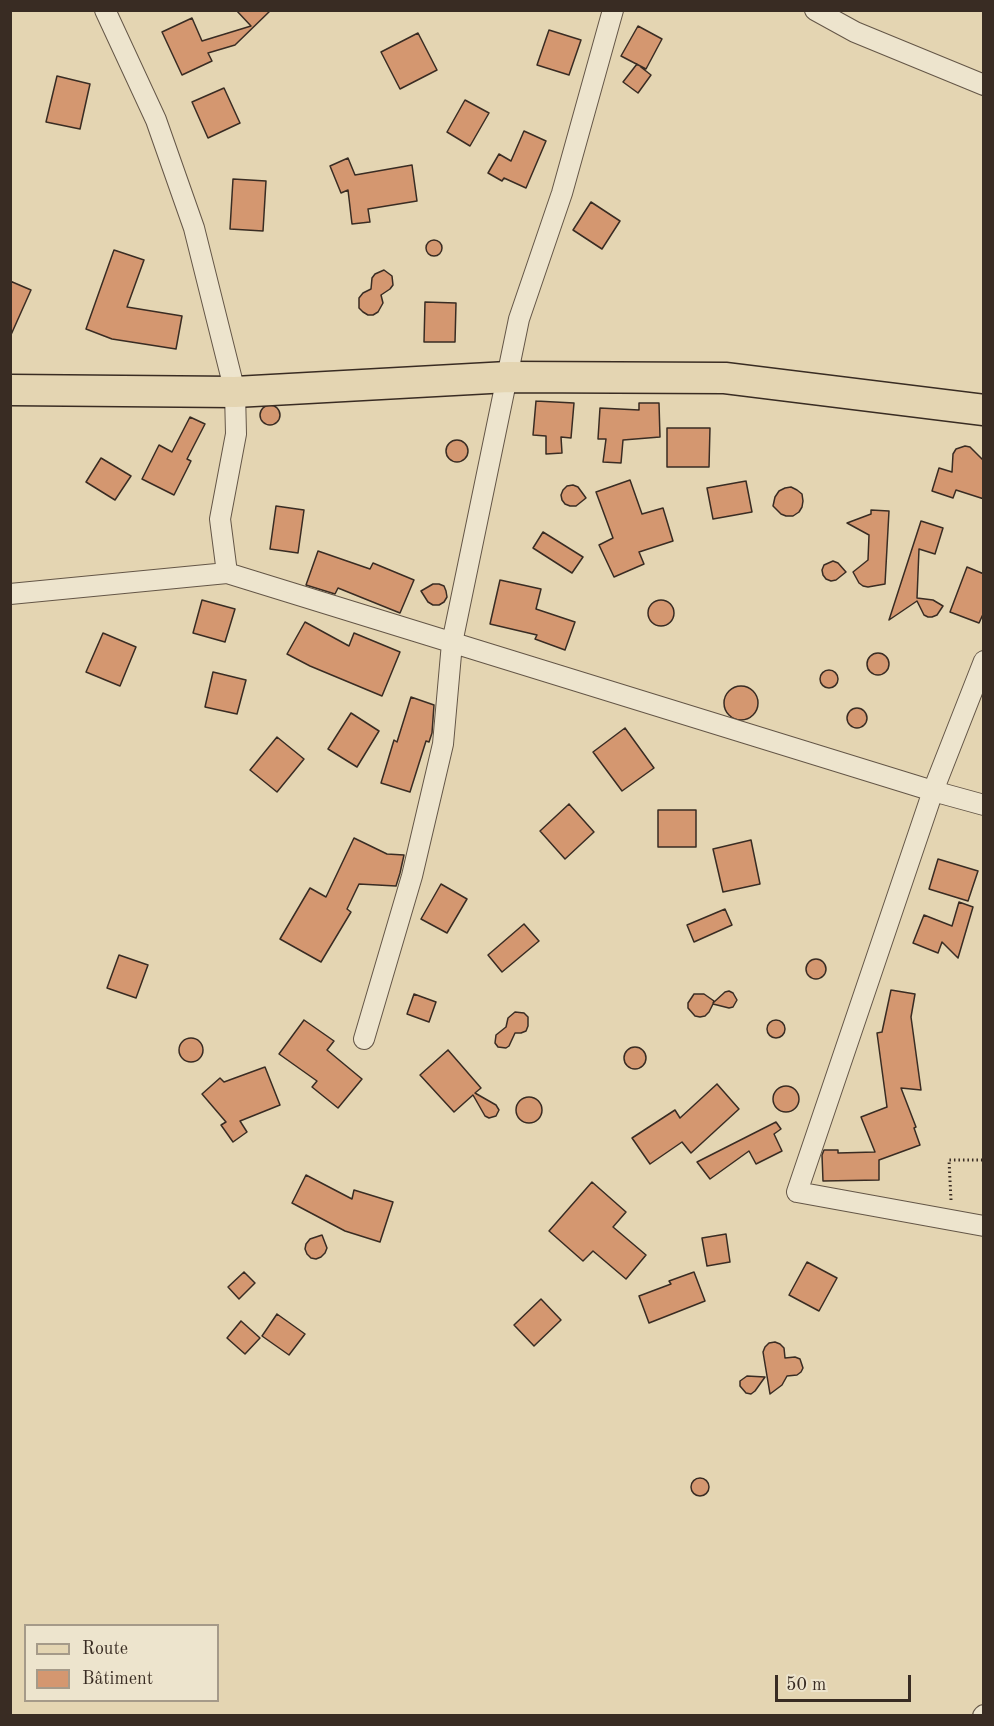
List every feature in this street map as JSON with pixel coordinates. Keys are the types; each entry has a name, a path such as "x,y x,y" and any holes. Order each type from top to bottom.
{"main road":[{"path":"10,390 235,392 508,377 725,378 984,410"}],"street":[{"path":"105,10 156,120 194,228 235,392 236,434 220,519 227,573"},
{"path":"364,1040 412,876 443,744 452,643 519,319 562,193 613,10"},
{"path":"815,10 855,32 984,85"},
{"path":"10,594 227,573 984,805"},
{"path":"984,661 933,791 797,1192 984,1226"}],"path":[{"path":"951,1220 949,1160 984,1160"}],"building":[{"path":"236,10 271,10 235,45 208,53 212,61 182,75 162,32 192,18 202,41 251,26"},
{"path":"638,26 662,39 646,69 621,56"},
{"path":"549,30 581,40 569,75 537,65"},
{"path":"418,33 437,70 400,89 381,52"},
{"path":"637,64 651,75 638,93 623,82"},
{"path":"57,76 90,84 80,129 46,122"},
{"path":"224,88 240,123 208,138 192,102"},
{"path":"465,100 489,113 470,146 447,132"},
{"path":"524,131 546,141 526,188 504,178 502,181 488,173 499,154 511,161"},
{"path":"348,158 355,175 412,165 417,201 368,209 370,222 352,224 348,190 341,193 330,166"},
{"path":"233,179 266,181 263,231 230,229"},
{"path":"591,202 620,221 602,249 573,230"},
{"path":"434,240 442,248 434,256 426,248"},
{"path":"114,250 144,260 127,307 182,316 176,349 112,339 86,329"},
{"path":"384,270 392,276 393,285 381,295 383,303 378,312 368,315 359,308 359,298 371,289 372,278 375,274"},
{"path":"10,281 31,290 10,337"},
{"path":"425,302 456,303 455,342 424,342"},
{"path":"536,401 574,403 571,438 561,437 562,453 546,454 546,436 533,435"},
{"path":"639,403 659,403 660,437 623,440 621,463 603,462 606,439 598,439 600,408 639,410"},
{"path":"270,405 277,408 280,415 277,422 270,425 263,422 260,415 263,408"},
{"path":"190,417 205,424 187,459 191,461 174,495 142,479 159,445 172,452"},
{"path":"667,428 710,428 709,467 667,467"},
{"path":"457,440 465,443 468,451 465,459 457,462 449,459 446,451 449,443"},
{"path":"970,447 984,461 984,499 956,490 953,498 932,491 939,468 952,472 953,454 956,449"},
{"path":"101,458 131,476 115,500 86,482"},
{"path":"630,480 642,514 663,508 673,541 639,552 644,564 614,577 599,545 613,538 596,492"},
{"path":"746,481 752,512 713,519 707,488"},
{"path":"567,486 578,487 586,498 576,506 570,506 565,504 561,495"},
{"path":"791,487 802,494 802,507 793,516 786,516 773,506 779,491"},
{"path":"276,506 304,510 298,553 270,549"},
{"path":"871,510 889,511 885,584 868,587 859,583 853,572 868,560 869,535 847,523 871,514"},
{"path":"921,521 943,528 935,554 919,549 917,598 933,600 943,606 937,615 928,617 924,615 917,601 889,620"},
{"path":"543,532 583,557 572,573 533,548"},
{"path":"318,551 370,569 373,563 414,580 400,613 338,588 335,594 306,585"},
{"path":"833,561 846,572 831,581 826,579 822,570 824,565"},
{"path":"967,567 984,574 984,612 979,623 950,612"},
{"path":"500,580 541,589 536,609 575,622 565,650 535,639 537,635 490,624"},
{"path":"433,584 444,586 446,591 447,597 439,605 428,602 421,591"},
{"path":"202,600 235,609 225,642 193,633"},
{"path":"661,600 670,604 674,613 670,622 661,626 652,622 648,613 652,604"},
{"path":"305,622 349,646 354,633 400,652 382,696 287,654"},
{"path":"103,633 136,647 120,686 86,672"},
{"path":"878,653 886,656 889,664 886,672 878,675 870,672 867,664 870,656"},
{"path":"825,670 833,670 838,675 836,686 825,688 820,683 820,675"},
{"path":"213,672 246,680 237,714 205,707"},
{"path":"741,686 753,691 758,703 753,715 741,720 729,715 724,703 729,691"},
{"path":"411,697 434,705 432,733 429,742 426,741 410,792 381,783 394,740 397,742"},
{"path":"857,708 864,711 867,718 864,725 857,728 850,725 847,718 850,711"},
{"path":"351,713 379,731 357,767 328,749"},
{"path":"625,728 654,768 622,791 593,752"},
{"path":"277,737 304,759 277,792 250,770"},
{"path":"569,804 594,832 565,859 540,831"},
{"path":"658,810 696,810 696,847 658,847"},
{"path":"354,838 387,854 404,855 400,873 396,886 359,884 347,909 351,912 321,962 280,939 310,888 326,897"},
{"path":"751,840 760,884 723,892 713,849"},
{"path":"938,859 978,871 968,901 929,889"},
{"path":"441,884 467,899 447,933 421,919"},
{"path":"959,902 973,907 958,958 942,942 938,953 913,943 924,915 952,926"},
{"path":"725,909 732,925 694,942 687,925"},
{"path":"524,924 539,941 502,972 488,955"},
{"path":"119,955 148,965 136,998 107,988"},
{"path":"816,959 823,962 826,969 823,976 816,979 809,976 806,969 809,962"},
{"path":"891,990 915,994 911,1017 921,1090 901,1088 916,1127 914,1128 920,1145 879,1160 879,1180 823,1181 822,1155 824,1150 838,1150 838,1153 875,1152 861,1117 887,1107 877,1033 882,1032"},
{"path":"729,991 737,1000 733,1007 713,1004 705,1016 700,1017 695,1016 688,1008 688,1003 694,994 704,994 714,1001 713,1003"},
{"path":"414,994 436,1002 429,1022 407,1014"},
{"path":"515,1012 524,1013 528,1017 526,1031 515,1033 506,1048 498,1047 495,1043 496,1035 506,1027 508,1018"},
{"path":"304,1020 334,1041 327,1050 362,1079 338,1108 312,1087 317,1081 279,1054"},
{"path":"776,1020 782,1023 785,1029 782,1035 776,1038 770,1035 767,1029 770,1023"},
{"path":"191,1038 200,1041 203,1050 200,1059 191,1062 182,1059 179,1050 182,1041"},
{"path":"635,1047 643,1050 646,1058 643,1066 635,1069 627,1066 624,1058 627,1050"},
{"path":"448,1050 481,1088 475,1093 496,1105 499,1110 496,1116 489,1118 485,1116 473,1095 454,1112 420,1075"},
{"path":"265,1067 280,1105 240,1121 247,1132 233,1142 221,1125 226,1122 202,1094 220,1078 224,1082"},
{"path":"717,1084 739,1109 691,1153 682,1142 650,1164 632,1138 675,1110 680,1118"},
{"path":"786,1086 795,1090 799,1099 795,1108 786,1112 777,1108 773,1099 777,1090"},
{"path":"529,1097 538,1101 542,1110 538,1119 529,1123 520,1119 516,1110 520,1101"},
{"path":"776,1122 781,1129 774,1134 782,1151 756,1164 749,1151 710,1179 697,1162"},
{"path":"306,1175 352,1199 354,1190 393,1202 380,1242 345,1231 292,1203"},
{"path":"592,1182 626,1212 613,1227 646,1255 626,1279 593,1251 583,1261 549,1231"},
{"path":"726,1234 730,1262 707,1266 702,1238"},
{"path":"322,1235 327,1248 325,1253 316,1259 311,1258 305,1249 306,1244 310,1239"},
{"path":"807,1262 837,1278 819,1311 789,1295"},
{"path":"244,1272 255,1283 239,1299 228,1287"},
{"path":"694,1272 705,1301 649,1323 639,1296"},
{"path":"541,1299 561,1320 534,1346 514,1325"},
{"path":"277,1314 305,1334 289,1355 262,1336"},
{"path":"241,1321 260,1338 245,1354 227,1338"},
{"path":"775,1342 784,1348 785,1358 800,1359 803,1368 797,1375 787,1376 782,1385 770,1394 763,1352 769,1343"},
{"path":"747,1376 765,1377 751,1394 746,1393 740,1386 740,1381"},
{"path":"700,1478 706,1481 709,1487 706,1493 700,1496 694,1493 691,1487 694,1481"}]}
